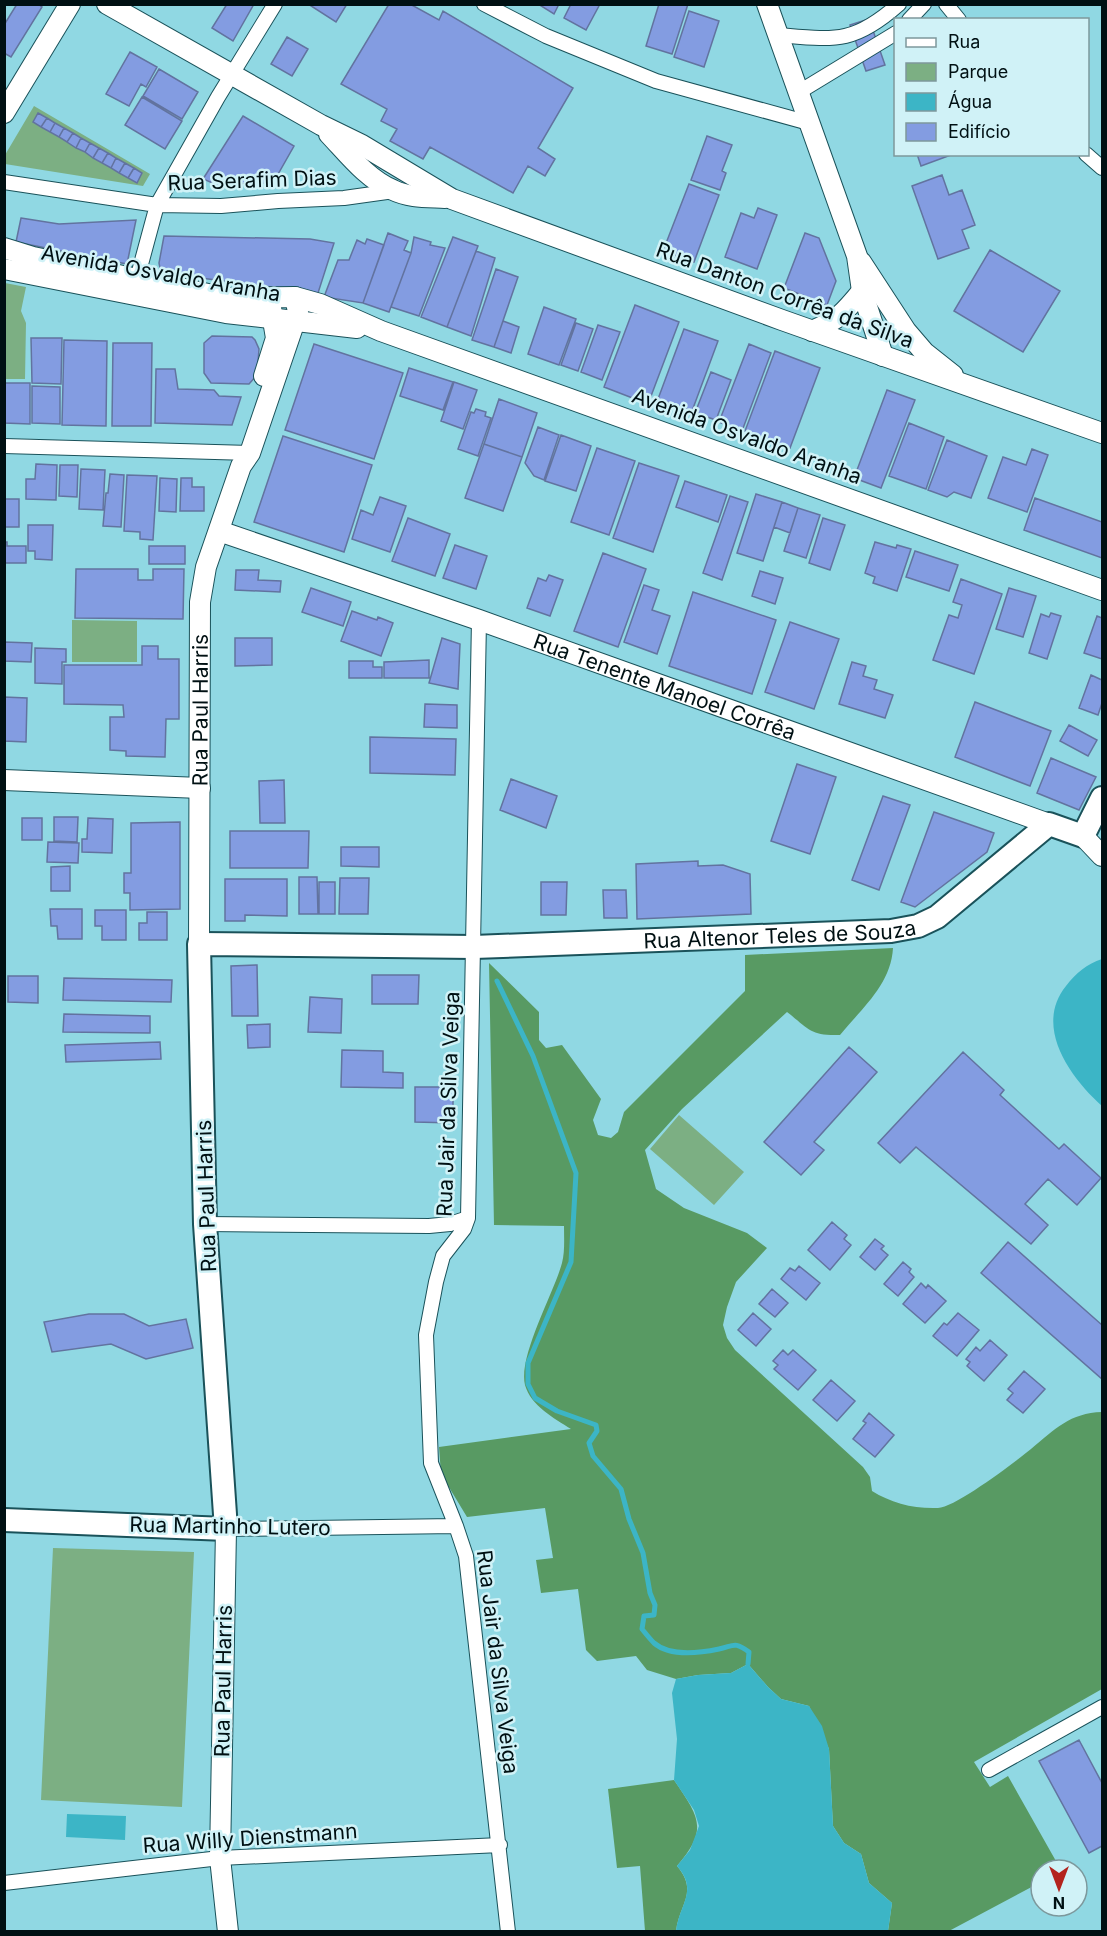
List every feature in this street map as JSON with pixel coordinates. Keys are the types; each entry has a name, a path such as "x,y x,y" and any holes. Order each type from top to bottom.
{"main road":[{"path":"1083,836 1102,798"},
{"name":"Rua Tenente Manoel Corrêa","path":"1049,824 1083,836"},
{"name":"Rua Altenor Teles de Souza","path":"199,944 474,946 891,931 918,926 937,917 1049,824"},
{"name":"Rua Paul Harris","path":"199,944 206,1224 226,1529"},
{"name":"Rua Martinho Lutero","path":"4,1520 226,1529"}],"street":[{"path":"4,113 70,4"},
{"name":"Rua Danton Corrêa da Silva","path":"107,4 321,125 362,144 453,198 812,330 1102,433"},
{"path":"137,279 157,205 218,97 275,4"},
{"path":"484,4 546,36 656,81 809,123"},
{"path":"767,4 857,256 862,291 884,356"},
{"path":"779,35 833,39 852,36 882,19 899,4"},
{"path":"911,18 924,4"},
{"path":"946,4 956,18"},
{"path":"799,92 894,34"},
{"name":"Rua Danton Corrêa da Silva","path":"321,125 371,177 394,191 414,196 453,198"},
{"path":"1088,156 1102,168"},
{"name":"Rua Serafim Dias","path":"4,182 157,205 221,206 344,198 394,191"},
{"path":"394,191 425,183"},
{"name":"Avenida Osvaldo Aranha","path":"4,248 33,257 227,298 295,297 320,303 381,331 1101,589"},
{"path":"857,256 906,331 924,352 964,384"},
{"name":"Avenida Osvaldo Aranha","path":"4,269 156,300 272,319 381,331"},
{"path":"812,330 834,321 846,311 862,291"},
{"name":"Rua Paul Harris","path":"273,369 276,338 271,312 274,297"},
{"name":"Rua Paul Harris","path":"199,944 200,602 206,567 273,369 298,312 295,297"},
{"path":"4,446 243,458"},
{"name":"Rua Tenente Manoel Corrêa","path":"219,531 478,620 1049,824"},
{"name":"Rua Jair da Silva Veiga","path":"478,620 468,1218 464,1228 443,1256 435,1282 426,1335 431,1463 466,1556 508,1932"},
{"path":"4,780 200,788"},
{"name":"Rua Tenente Manoel Corrêa","path":"1083,836 1102,856"},
{"path":"206,1224 429,1226 450,1224 468,1218"},
{"name":"Rua Martinho Lutero","path":"226,1529 456,1526"},
{"name":"Rua Paul Harris","path":"226,1529 220,1858 228,1932"},
{"path":"988,1770 1102,1707"},
{"name":"Rua Willy Dienstmann","path":"4,1882 220,1858 500,1845"}],"green space":[{"path":"34,106 150,174 143,186 5,164 5,155"},
{"path":"5,283 26,287 21,311 26,323 25,379 5,379"},
{"path":"72,620 137,621 137,662 72,662"},
{"path":"893,948 887,974 881,985 840,1035 816,1033 787,1012 682,1109 645,1150 656,1189 684,1208 747,1233 767,1248 736,1282 727,1307 723,1325 727,1338 735,1350 863,1467 870,1477 872,1491 895,1502 912,1506 938,1508 947,1506 1012,1464 1064,1423 1081,1415 1102,1412 1102,1689 974,1762 990,1787 1008,1776 1054,1858 1029,1858 1029,1888 949,1931 888,1931 892,1903 869,1883 861,1854 844,1843 833,1826 829,1749 809,1706 781,1699 748,1664 731,1673 676,1679 647,1670 636,1656 597,1661 586,1650 578,1589 541,1593 536,1560 553,1558 545,1508 467,1517 441,1474 439,1447 571,1429 544,1411 532,1399 525,1385 524,1373 538,1324 562,1263 564,1226 494,1225 489,963 539,1012 539,1040 546,1048 562,1045 601,1099 593,1120 598,1135 611,1138 618,1132 624,1112 745,991 745,955"},
{"path":"679,1115 744,1172 714,1205 650,1149"},
{"path":"53,1548 194,1552 182,1807 41,1800"},
{"path":"674,1780 690,1804 697,1823 694,1842 677,1866 687,1883 686,1898 676,1931 645,1931 640,1866 617,1868 608,1789"}],"water":[{"path":"1102,959 1102,1106 1068,1067 1055,1035 1053,1018 1057,1002 1070,981 1087,966"},
{"path":"748,1664 781,1699 809,1706 822,1726 829,1749 833,1826 844,1843 861,1854 869,1883 892,1903 888,1931 676,1931 687,1890 687,1883 677,1866 690,1850 699,1826 694,1810 674,1780 677,1739 672,1693 676,1679 731,1673"},
{"path":"67,1814 126,1816 125,1840 66,1837"}],"building":[{"path":"17,4 38,4 42,7 11,57 4,53 4,25"},
{"path":"227,4 254,4 233,41 212,28"},
{"path":"308,4 347,4 336,22"},
{"path":"389,4 410,4 439,20 443,11 573,88 538,148 555,159 545,176 528,166 513,193 430,147 423,159 390,141 397,129 381,121 387,109 341,84"},
{"path":"538,4 559,4 554,14"},
{"path":"571,4 600,4 586,30 564,18"},
{"path":"659,4 688,4 672,54 646,46"},
{"path":"689,11 719,21 704,67 674,57"},
{"path":"869,19 885,65 866,71 850,25"},
{"path":"287,37 308,49 292,76 271,64"},
{"path":"130,52 157,67 146,87 141,84 129,106 106,94"},
{"path":"159,69 198,92 182,119 143,96"},
{"path":"142,97 182,121 165,149 125,125"},
{"path":"38,113 47,118 41,127 33,122"},
{"path":"243,116 294,146 273,183 215,184 203,179"},
{"path":"47,118 55,123 50,132 41,127"},
{"path":"55,123 64,128 59,137 50,132"},
{"path":"64,128 73,133 67,142 59,137"},
{"path":"73,133 81,138 76,148 67,142"},
{"path":"707,136 732,145 722,171 726,173 720,190 691,180"},
{"path":"81,138 90,143 85,152 76,148"},
{"path":"90,143 99,148 93,158 85,152"},
{"path":"99,148 108,153 102,163 93,158"},
{"path":"108,153 116,158 111,168 102,163"},
{"path":"918,156 948,156 921,166"},
{"path":"116,158 125,163 119,173 111,168"},
{"path":"125,163 134,168 128,178 119,173"},
{"path":"134,168 142,173 137,183 128,178"},
{"path":"942,175 949,195 962,190 975,225 962,230 969,248 938,259 912,186"},
{"path":"689,184 719,195 694,262 663,251"},
{"path":"758,208 777,215 757,269 725,257 741,213 754,218"},
{"path":"21,218 59,224 136,220 127,264 16,242"},
{"path":"388,233 408,241 404,250 411,253 389,312 363,303"},
{"path":"805,233 819,238 836,281 827,305 784,288"},
{"path":"164,236 310,239 334,243 318,293 161,273 159,263"},
{"path":"414,237 431,242 430,245 445,248 419,316 391,307 411,253"},
{"path":"453,237 478,246 447,327 421,317"},
{"path":"367,239 384,245 363,303 324,297 338,260 349,260 357,240 365,244"},
{"path":"990,250 1060,291 1023,352 954,311"},
{"path":"476,251 495,258 471,336 447,327"},
{"path":"496,269 518,277 494,347 472,340"},
{"path":"635,305 679,322 648,404 604,387"},
{"path":"544,307 576,319 559,365 528,354"},
{"path":"503,321 519,327 511,353 494,347"},
{"path":"576,323 593,329 578,371 561,365"},
{"path":"598,325 620,332 602,380 581,372"},
{"path":"684,329 718,341 692,411 658,399"},
{"path":"212,336 252,337 255,340 259,349 257,375 249,384 211,383 204,373 204,343"},
{"path":"31,338 62,338 61,384 32,383"},
{"path":"64,340 107,341 106,426 62,425"},
{"path":"113,343 152,343 151,426 112,426"},
{"path":"314,344 403,373 374,459 285,430"},
{"path":"749,344 771,353 742,431 719,422"},
{"path":"775,351 820,368 790,448 745,431"},
{"path":"409,368 453,382 443,410 400,396"},
{"path":"156,369 175,369 178,389 214,390 219,396 241,397 232,425 155,423"},
{"path":"711,372 731,380 716,420 695,413"},
{"path":"454,382 477,390 463,429 441,421"},
{"path":"4,383 30,383 30,424 4,423"},
{"path":"32,386 60,387 60,424 32,423"},
{"path":"887,390 915,400 881,488 854,478"},
{"path":"499,399 537,413 522,457 484,444"},
{"path":"476,409 486,412 485,416 491,418 478,456 458,449 471,412 474,413"},
{"path":"909,423 944,437 926,489 889,476"},
{"path":"538,427 559,435 544,480 534,476 525,463"},
{"path":"561,435 591,446 576,491 545,481"},
{"path":"283,436 372,465 344,552 254,522"},
{"path":"947,440 987,456 971,498 954,492 947,497 928,490"},
{"path":"484,444 522,457 503,511 465,498"},
{"path":"597,448 635,461 609,535 571,522"},
{"path":"1032,449 1048,455 1027,512 988,498 1003,457 1026,465"},
{"path":"639,463 679,476 653,552 613,538"},
{"path":"36,464 57,465 56,500 26,499 26,479 35,479"},
{"path":"60,465 78,465 77,497 59,496"},
{"path":"81,469 105,470 103,510 79,509"},
{"path":"110,474 124,475 121,527 103,526"},
{"path":"127,475 157,476 153,540 140,539 140,532 124,531"},
{"path":"160,478 177,479 176,512 159,511"},
{"path":"181,478 192,478 192,487 204,487 204,511 180,511"},
{"path":"685,481 727,495 718,522 676,507"},
{"path":"756,494 782,502 763,561 737,553"},
{"path":"730,496 748,502 722,580 703,573"},
{"path":"380,497 406,506 390,552 352,539 361,510 373,515"},
{"path":"1035,498 1102,522 1102,558 1024,530"},
{"path":"4,499 19,499 19,527 4,527"},
{"path":"782,502 798,508 790,533 774,527"},
{"path":"798,508 820,515 806,558 784,551"},
{"path":"408,518 450,534 435,576 392,561"},
{"path":"823,518 845,525 830,570 809,563"},
{"path":"28,525 53,525 52,560 35,559 35,551 28,551"},
{"path":"4,542 7,542 7,546 26,546 26,563 4,563"},
{"path":"875,542 896,548 897,545 911,549 897,591 873,583 875,577 865,573"},
{"path":"455,545 487,556 476,589 443,578"},
{"path":"149,546 185,546 185,564 149,564"},
{"path":"915,551 958,565 949,591 906,577"},
{"path":"603,553 646,569 618,647 574,631"},
{"path":"76,569 138,569 138,580 153,580 153,569 184,569 183,619 75,618"},
{"path":"236,570 259,570 258,580 281,581 280,592 235,590"},
{"path":"760,571 783,578 775,604 752,596"},
{"path":"549,575 563,580 550,616 527,608 538,578 546,581"},
{"path":"961,579 1002,594 974,674 933,660 949,615 958,618 962,605 953,602"},
{"path":"644,585 659,590 652,610 670,616 657,654 624,642"},
{"path":"311,588 351,602 343,626 302,612"},
{"path":"1009,588 1036,596 1023,637 996,629"},
{"path":"693,592 776,620 752,694 669,666"},
{"path":"352,611 393,623 381,656 341,641"},
{"path":"1051,613 1061,616 1047,659 1029,653 1041,614 1049,617"},
{"path":"1097,616 1102,618 1102,659 1084,653"},
{"path":"790,622 839,639 814,709 765,692"},
{"path":"235,638 272,638 272,665 235,666"},
{"path":"442,638 460,644 458,689 429,683"},
{"path":"4,642 32,643 31,662 4,661"},
{"path":"142,646 158,646 158,659 179,659 179,719 166,719 165,757 126,756 126,751 110,750 110,717 124,717 123,705 64,704 64,665 142,665"},
{"path":"35,648 66,649 66,662 62,662 62,684 35,683"},
{"path":"429,660 429,678 384,678 384,662"},
{"path":"349,661 373,661 373,667 382,667 382,678 349,678"},
{"path":"852,662 866,666 863,676 877,680 874,689 893,695 885,718 839,704"},
{"path":"1091,675 1102,680 1102,703 1098,715 1079,708"},
{"path":"4,697 27,698 26,742 4,741"},
{"path":"975,702 1051,731 1030,786 955,757"},
{"path":"425,704 457,705 457,728 424,727"},
{"path":"1069,725 1097,740 1088,756 1060,741"},
{"path":"370,737 456,739 455,775 370,773"},
{"path":"1051,758 1096,777 1079,810 1037,793"},
{"path":"797,764 836,777 810,854 771,841"},
{"path":"511,779 557,796 546,828 500,810"},
{"path":"284,780 285,823 260,823 259,781"},
{"path":"883,796 910,805 879,890 852,880"},
{"path":"934,812 994,833 987,852 915,907 901,902"},
{"path":"54,817 78,817 77,842 54,841"},
{"path":"22,818 42,818 42,840 22,840"},
{"path":"88,818 113,819 112,853 82,852 82,839 87,839"},
{"path":"180,822 180,909 130,910 130,893 124,893 124,873 131,873 131,823"},
{"path":"230,831 309,831 308,868 230,868"},
{"path":"48,842 79,843 78,863 47,862"},
{"path":"341,847 379,847 379,867 341,866"},
{"path":"698,861 698,866 723,865 750,874 751,914 637,919 636,864"},
{"path":"70,866 70,891 51,891 51,867"},
{"path":"299,877 317,877 318,914 299,914"},
{"path":"340,878 369,878 368,914 339,914"},
{"path":"225,879 287,879 287,916 245,915 245,921 225,921"},
{"path":"319,882 335,882 335,914 319,914"},
{"path":"541,882 567,882 566,915 541,915"},
{"path":"603,890 626,890 627,918 604,918"},
{"path":"50,909 82,909 82,939 58,939 57,926 51,926"},
{"path":"95,910 126,910 126,940 102,940 102,926 95,926"},
{"path":"147,912 167,912 167,940 139,940 139,923 147,923"},
{"path":"257,965 258,1016 232,1016 231,966"},
{"path":"372,975 419,975 418,1004 372,1004"},
{"path":"8,976 38,976 38,1003 8,1002"},
{"path":"64,978 172,980 171,1002 63,1000"},
{"path":"310,997 342,999 341,1033 308,1032"},
{"path":"64,1014 150,1016 150,1033 63,1032"},
{"path":"270,1024 270,1047 248,1048 247,1025"},
{"path":"160,1042 161,1059 66,1062 65,1045"},
{"path":"849,1047 877,1072 814,1142 824,1150 801,1175 764,1142"},
{"path":"342,1050 383,1051 383,1072 403,1073 403,1088 341,1087"},
{"path":"963,1052 1004,1090 1000,1095 1059,1149 1064,1144 1101,1178 1077,1205 1048,1179 1025,1204 1048,1225 1031,1244 916,1147 900,1163 878,1143"},
{"path":"415,1087 445,1087 445,1092 453,1092 453,1123 415,1122"},
{"path":"832,1222 847,1235 844,1239 851,1245 830,1270 808,1250"},
{"path":"875,1239 884,1246 881,1249 888,1255 875,1270 860,1257"},
{"path":"1008,1242 1102,1325 1102,1379 981,1273"},
{"path":"903,1262 911,1269 909,1272 914,1277 898,1296 884,1284"},
{"path":"799,1266 820,1283 806,1300 781,1279 790,1268 795,1271"},
{"path":"921,1283 926,1288 928,1285 946,1301 925,1323 903,1304"},
{"path":"772,1289 788,1303 775,1317 759,1304"},
{"path":"753,1313 771,1329 756,1346 738,1330"},
{"path":"958,1313 979,1330 957,1356 933,1336 944,1323 947,1325"},
{"path":"89,1314 124,1314 149,1326 186,1319 193,1348 146,1359 111,1344 52,1352 44,1322"},
{"path":"990,1340 1007,1355 984,1381 967,1366 970,1362 966,1359 976,1347 980,1351"},
{"path":"783,1350 788,1355 793,1350 816,1370 798,1390 774,1369 778,1365 773,1361"},
{"path":"1024,1371 1045,1389 1023,1413 1007,1400 1013,1393 1008,1389"},
{"path":"831,1380 855,1401 837,1421 813,1400"},
{"path":"869,1413 894,1435 875,1457 853,1439 866,1423 863,1421"},
{"path":"1079,1740 1102,1783 1102,1846 1089,1853 1039,1761"}],"waterway":[{"path":"497,981 533,1056 576,1173 571,1262 528,1363 528,1384 535,1398 557,1411 596,1425 597,1431 589,1443 593,1456 621,1489 629,1519 643,1553 650,1593 655,1605 654,1615 644,1616 642,1629 654,1643 677,1652 694,1653 734,1645 740,1646 749,1652 748,1664"}]}
